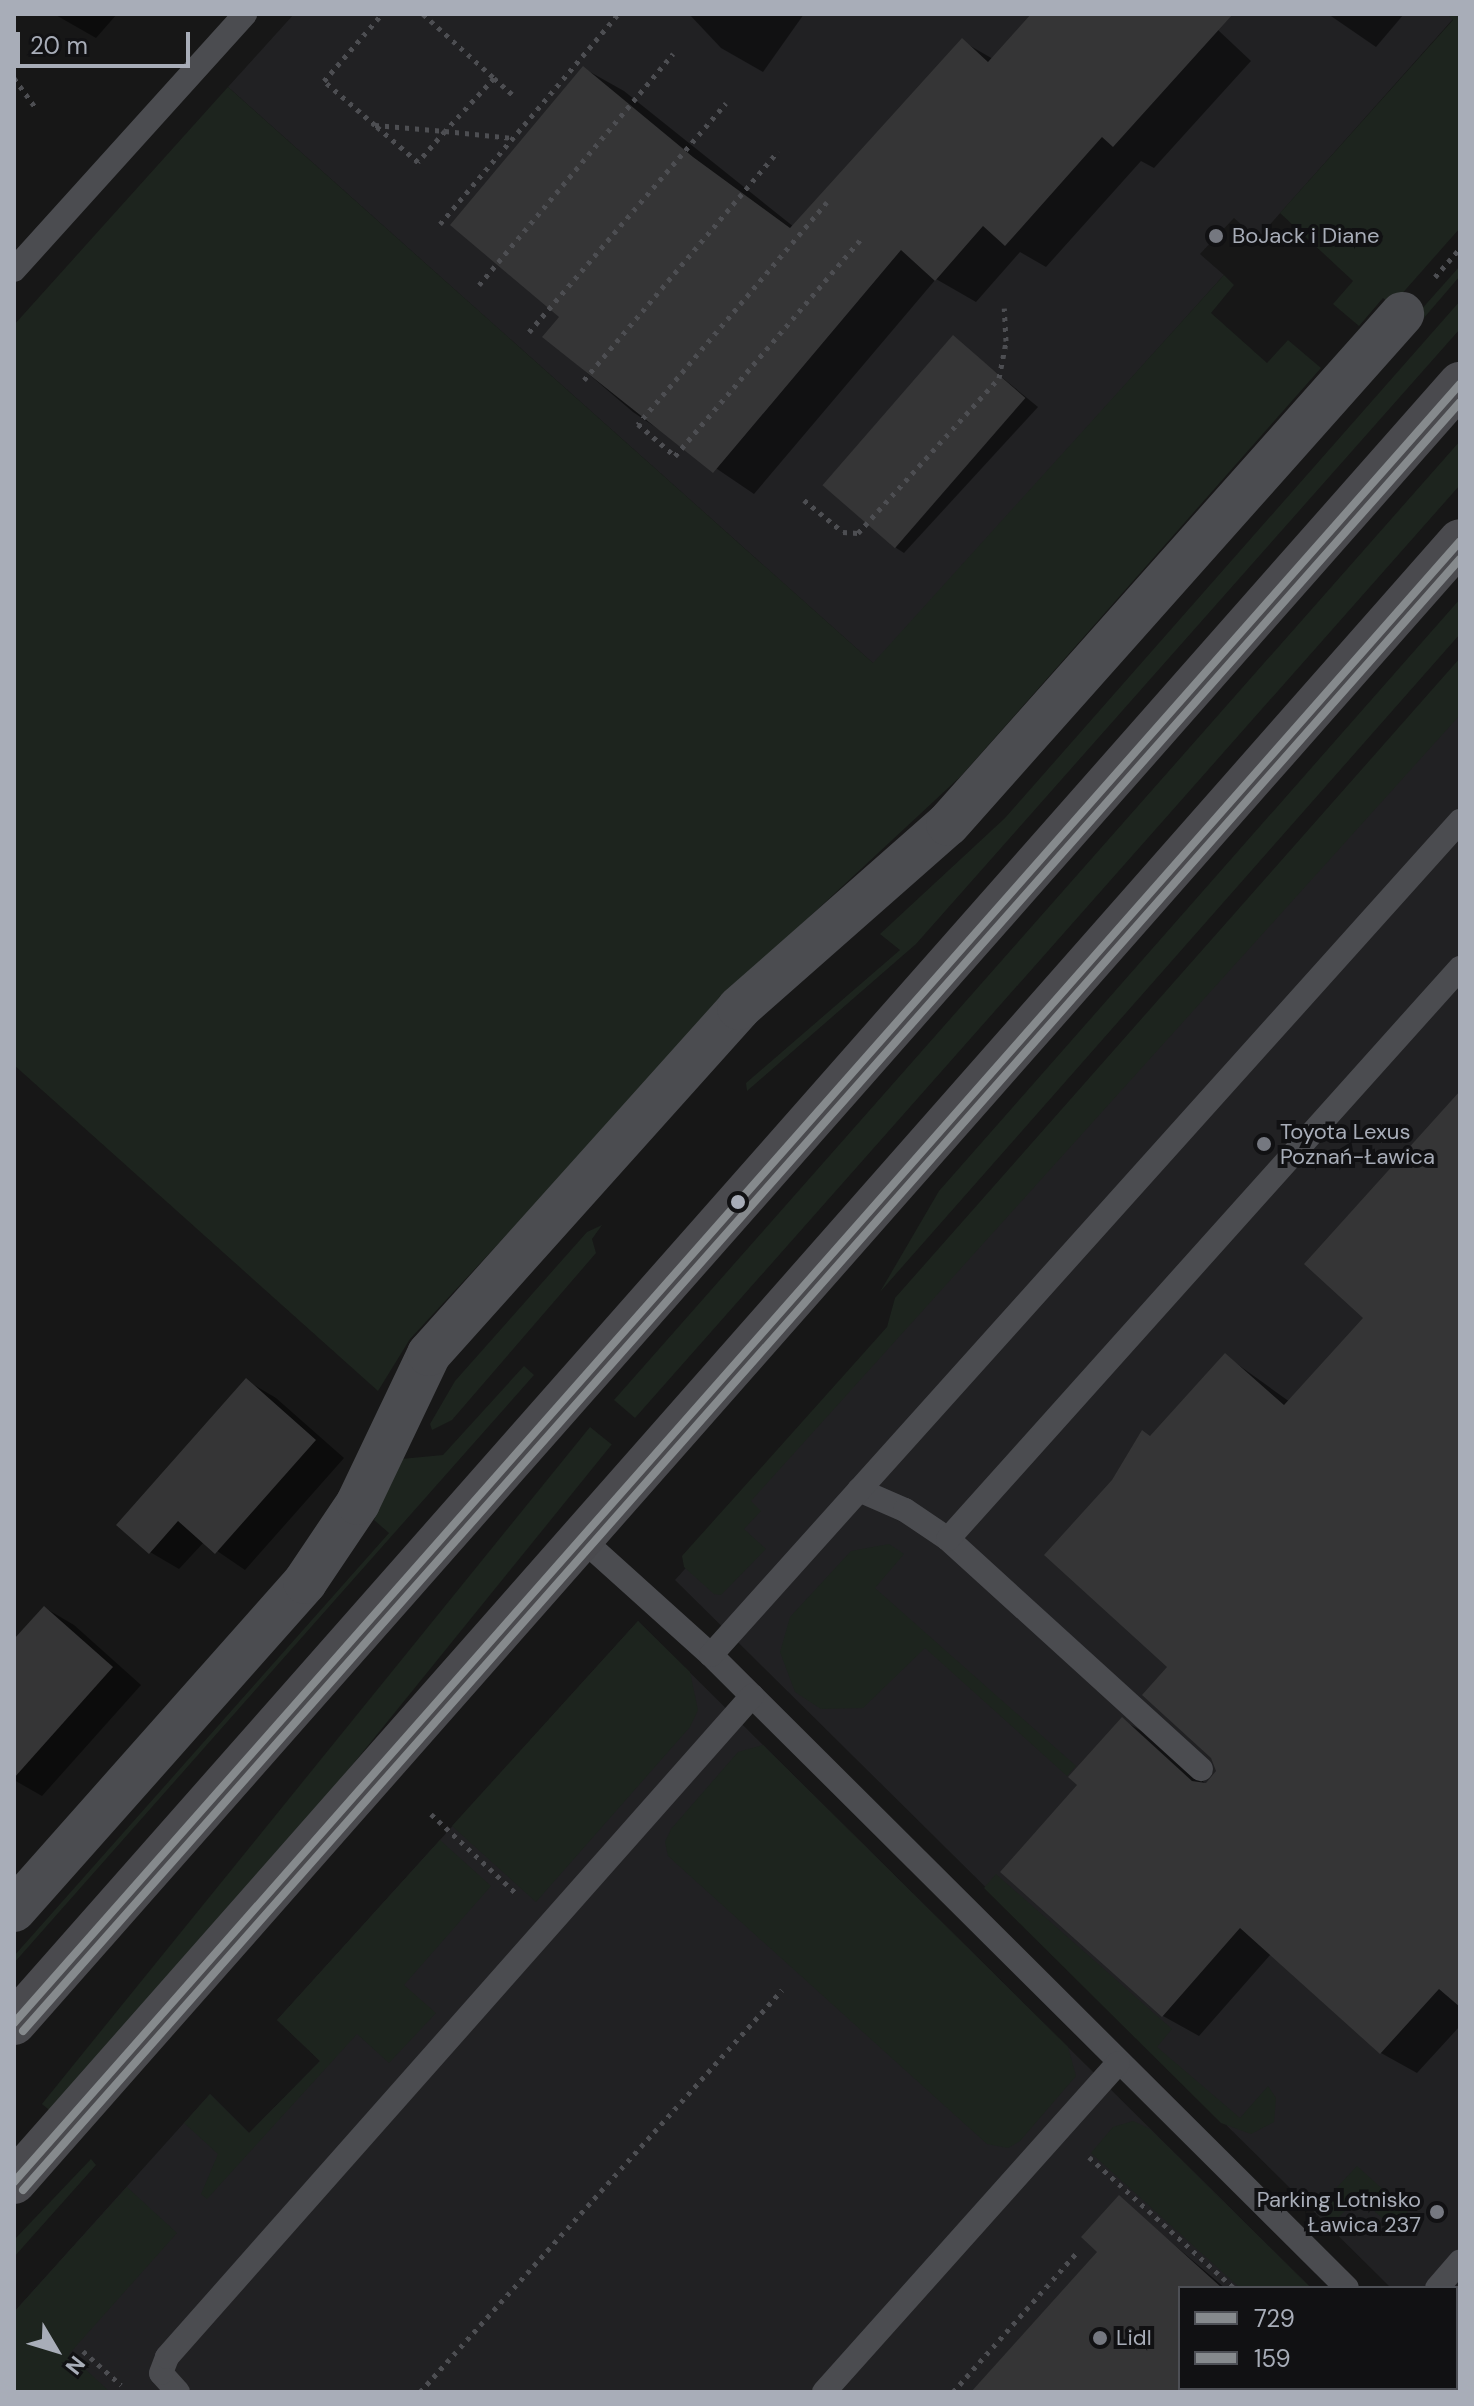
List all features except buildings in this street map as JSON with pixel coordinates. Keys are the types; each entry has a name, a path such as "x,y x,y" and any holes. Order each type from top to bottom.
{"main road":[{"path":"14,2023 1460,384"},
{"path":"14,2182 1460,541"}],"street":[{"path":"14,1910 305,1582 358,1503 429,1354 739,1008 948,824 1402,314"}],"lane":[{"path":"14,270 245,14"},
{"path":"711,1655 1460,821"},
{"path":"948,1539 1460,968"},
{"path":"859,1490 905,1510 948,1539 1201,1769"},
{"path":"581,1538 711,1655 1345,2286"},
{"path":"178,2392 161,2373 167,2357 752,1696"},
{"path":"824,2392 1118,2063"},
{"path":"1439,2286 1460,2262"}],"path":[{"path":"382,14 324,81 418,162 494,78"},
{"path":"423,14 513,95"},
{"path":"440,224 618,14"},
{"path":"479,285 673,54"},
{"path":"14,78 35,107"},
{"path":"529,332 726,103"},
{"path":"375,125 513,138"},
{"path":"584,380 778,151"},
{"path":"827,202 638,424 675,456 863,237"},
{"path":"804,500 843,532 858,533 999,378 1006,341 1004,308"},
{"path":"431,1814 549,1924"},
{"path":"420,2392 782,1990"},
{"path":"1059,2129 1232,2286"},
{"path":"953,2392 1078,2251"},
{"path":"83,2351 129,2392"}],"shaded area":[{"path":"294,14 1447,14 1453,19 1257,239 1234,218 1200,254 1224,275 874,664 228,87"},
{"path":"1447,14 1460,14 1460,228 1392,305 1383,298 1359,326 1333,304 1353,281 1280,213 1453,20"},
{"path":"228,87 873,663 1224,275 1234,285 1211,313 1267,363 1288,340 1321,368 961,776 749,973 410,1339 378,1391 14,1065 14,325"},
{"path":"1460,266 1460,276 1417,326 1411,321"},
{"path":"1460,301 1460,329 916,944 747,1091 746,1083 900,950 880,934 1005,818"},
{"path":"1460,441 1460,485 635,1418 614,1400"},
{"path":"1460,599 1460,634 880,1292 939,1191"},
{"path":"1460,658 1460,715 751,1501 761,1511 744,1529 766,1549 721,1595 714,1594 684,1567 682,1556 887,1327 895,1298"},
{"name":"Toyota Lexus Poznań-Ławica","path":"1460,708 1460,2356 1458,2286 1389,2286 675,1580"},
{"path":"602,1225 592,1239 596,1253 452,1420 432,1430 430,1424 455,1381 587,1232"},
{"path":"524,1366 534,1375 14,1963 14,1956 389,1533 374,1520 401,1459 443,1455"},
{"path":"590,1427 612,1445 64,2122 42,2104"},
{"path":"889,1544 904,1554 875,1588 1076,1766 1067,1776 925,1648 863,1708 821,1709 795,1692 780,1652 790,1617 851,1551"},
{"path":"638,1621 1309,2286 1178,2286 1178,2390 1415,2392 14,2392 14,2312 210,2094 249,2133 320,2061 277,2020"},
{"path":"638,1621 690,1672 698,1710 690,1727 536,1902 452,1826"},
{"path":"763,1745 1068,2047 1076,2076 1020,2141 1008,2148 987,2144 668,1856 665,1842 671,1829 738,1752"},
{"path":"440,1840 491,1886 404,1985 436,2013 389,2063 357,2034 207,2199 201,2194 218,2154 184,2123 210,2094 249,2133 320,2061 277,2020"},
{"path":"996,1874 1172,2029 1157,2047 1240,2118 1268,2086 1276,2098 1274,2122 1251,2134 1221,2123 984,1888"},
{"path":"1133,2121 1150,2129 1309,2286 1238,2286 1091,2153 1113,2127"},
{"path":"91,2159 96,2165 14,2257 14,2240"},
{"path":"1357,2166 1408,2212 1393,2228 1359,2197 1328,2228 1325,2224 1325,2200"},
{"path":"127,2187 177,2233 69,2354 110,2392 14,2392 14,2312"},
{"path":"1351,2390 1411,2390 1411,2392"}],"transit line":[{"name":"729","path":"14,2023 1460,384"},
{"name":"159","path":"23,2031 1460,402"},
{"name":"729","path":"14,2182 1460,541"},
{"name":"159","path":"23,2190 1460,559"}],"place":[{"name":"BoJack i Diane","path":"1216,236"},
{"name":"Toyota Lexus Poznań-Ławica","path":"1264,1144"},
{"name":"Parking Lotnisko Ławica 237","path":"1437,2212"},
{"name":"Lidl","path":"1100,2338"}]}
